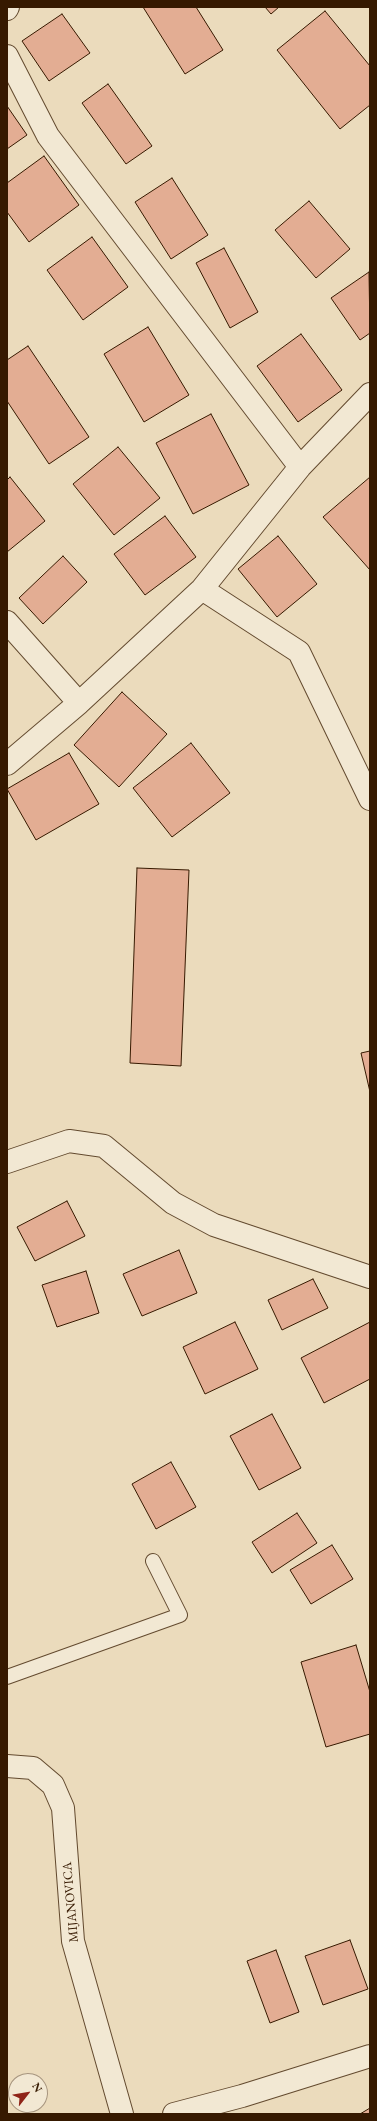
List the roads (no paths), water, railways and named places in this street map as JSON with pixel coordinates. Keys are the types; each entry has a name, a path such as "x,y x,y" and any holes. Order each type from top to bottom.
{"street":[{"path":"7,56 48,136 300,467"},
{"path":"7,764 79,703 202,589 300,467 370,394"},
{"path":"202,589 299,652 370,799"},
{"path":"7,622 79,703"},
{"path":"7,1162 69,1141 104,1146 173,1203 214,1225 370,1277"},
{"name":"MIJANOVICA","path":"7,1766 33,1768 53,1785 63,1808 73,1941 122,2114"},
{"path":"174,2114 242,2096 370,2056"}],"lane":[{"path":"7,1677 180,1615 153,1561"}]}
